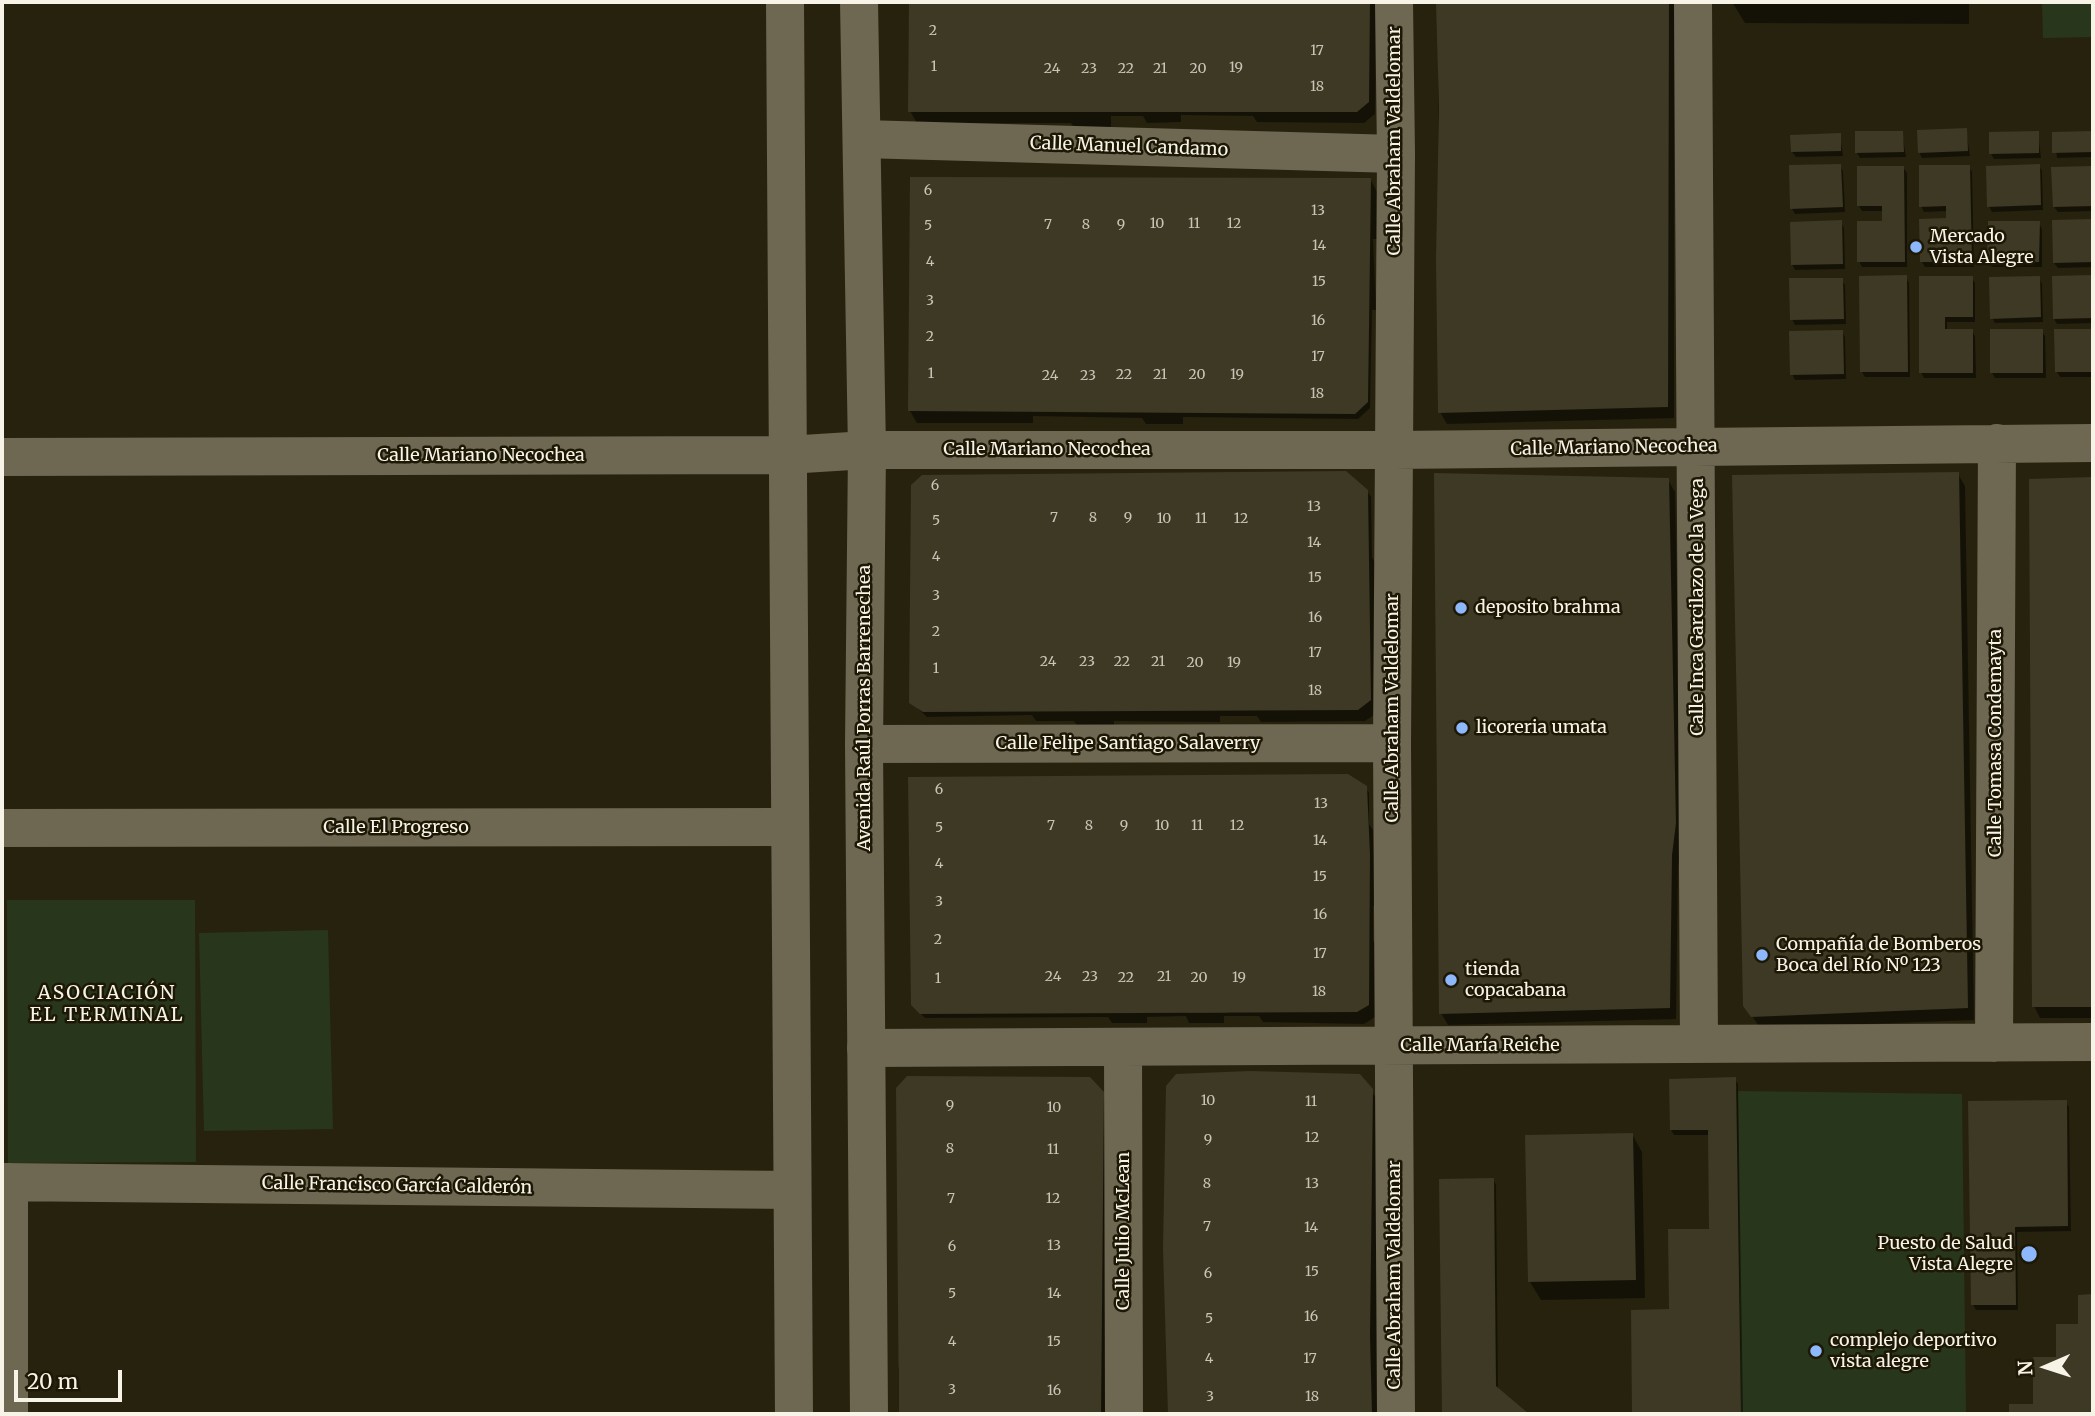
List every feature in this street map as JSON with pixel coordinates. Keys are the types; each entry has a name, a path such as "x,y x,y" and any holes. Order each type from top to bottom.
{"street":[{"path":"785,2 794,1414"},
{"name":"Avenida Raúl Porras Barrenechea","path":"859,2 867,450 864,744 869,1414"},
{"name":"Calle Abraham Valdelomar","path":"1394,2 1396,154 1392,743 1396,1414"},
{"name":"Calle Inca Garcilazo de la Vega","path":"1693,2 1698,447 1699,1044"},
{"name":"Calle Manuel Candamo","path":"862,139 1396,154"},
{"name":"Calle Tomasa Condemayta","path":"1994,1043 1997,443"},
{"name":"Calle Mariano Necochea","path":"2,457 787,455 867,450 1394,450 2093,443"},
{"name":"Calle Felipe Santiago Salaverry","path":"864,744 1392,743"},
{"name":"Calle El Progreso","path":"2,828 790,827"},
{"name":"Calle María Reiche","path":"866,1048 2093,1042"},
{"name":"Calle Julio McLean","path":"1123,1048 1125,1414"},
{"path":"6,1182 9,1414"},
{"name":"Calle Francisco García Calderón","path":"6,1182 792,1190"}],"green space":[{"path":"2042,2 2093,2 2093,37 2043,38"},
{"path":"7,900 195,900 196,1162 8,1163"},
{"path":"328,930 333,1129 204,1131 199,933"},
{"path":"1738,1091 1962,1094 1966,1414 1741,1414"}],"building":[{"path":"909,2 1370,2 1369,102 1357,112 908,112"},
{"path":"1436,2 1669,2 1668,407 1438,413 1436,259 1439,108"},
{"path":"1967,128 1968,151 1918,153 1917,130"},
{"path":"1855,131 1903,131 1904,152 1855,153"},
{"path":"2039,131 2039,153 1989,154 1989,132"},
{"path":"2093,131 2093,152 2052,153 2052,132"},
{"path":"1841,133 1841,151 1791,152 1790,135"},
{"path":"1841,164 1843,207 1790,209 1789,165"},
{"path":"2040,164 2041,205 1987,207 1986,166"},
{"path":"1919,165 1970,165 1972,262 1920,262 1919,219 1946,218 1946,206 1919,207"},
{"path":"1857,166 1904,166 1905,262 1857,262 1857,221 1882,221 1882,206 1857,206"},
{"path":"2093,166 2093,206 2053,207 2051,167"},
{"path":"910,177 1371,178 1368,402 1355,414 908,411"},
{"path":"2093,219 2093,262 2053,263 2052,220"},
{"path":"1842,220 1843,264 1791,265 1790,222"},
{"path":"1988,221 2040,221 2039,262 1987,262"},
{"path":"1907,275 1908,372 1860,372 1859,276"},
{"path":"2093,275 2093,318 2053,319 2052,276"},
{"path":"1919,276 1973,276 1973,317 1945,317 1945,329 1973,329 1973,373 1919,373"},
{"path":"2040,276 2041,317 1990,319 1989,277"},
{"path":"1789,278 1843,278 1844,319 1790,320"},
{"path":"1990,329 2043,329 2043,373 1990,373"},
{"path":"2054,329 2093,329 2093,372 2055,372"},
{"path":"1843,330 1844,374 1790,375 1789,331"},
{"path":"1346,471 1368,490 1371,700 1358,710 923,712 909,703 911,485 922,475"},
{"path":"1959,472 1968,1008 1751,1017 1743,1006 1732,475"},
{"path":"1434,473 1669,478 1676,823 1672,855 1670,1008 1439,1014"},
{"path":"2093,477 2093,1007 2032,1007 2029,479"},
{"path":"1348,774 1367,786 1370,855 1369,1005 1357,1012 920,1014 911,1005 908,777"},
{"path":"1250,1071 1360,1074 1373,1089 1370,1336 1372,1414 1168,1414 1163,1249 1166,1086 1176,1074"},
{"path":"907,1076 1090,1077 1104,1092 1101,1414 899,1414 896,1088"},
{"path":"1736,1077 1741,1414 1632,1414 1631,1310 1669,1309 1668,1229 1709,1229 1708,1130 1670,1130 1669,1079"},
{"path":"2067,1100 2068,1226 2015,1227 2016,1305 1971,1305 1968,1101"},
{"path":"1633,1133 1636,1280 1528,1282 1525,1135"},
{"path":"1494,1178 1496,1386 1529,1414 1442,1414 1439,1179"},
{"path":"2093,1294 2093,1414 2009,1414 2009,1404 2033,1404 2033,1357 2056,1357 2056,1324 2078,1324 2078,1295"}],"place":[{"name":"Mercado Vista Alegre","path":"1916,247"},
{"name":"deposito brahma","path":"1461,608"},
{"name":"licoreria umata","path":"1462,728"},
{"name":"Compañía de Bomberos Boca del Río Nº 123","path":"1762,955"},
{"name":"tienda copacabana","path":"1451,980"},
{"name":"Puesto de Salud Vista Alegre","path":"2029,1254"},
{"name":"complejo deportivo vista alegre","path":"1816,1351"}],"district":[{"name":"ASOCIACIÓN EL TERMINAL","path":"107,1005"}]}
